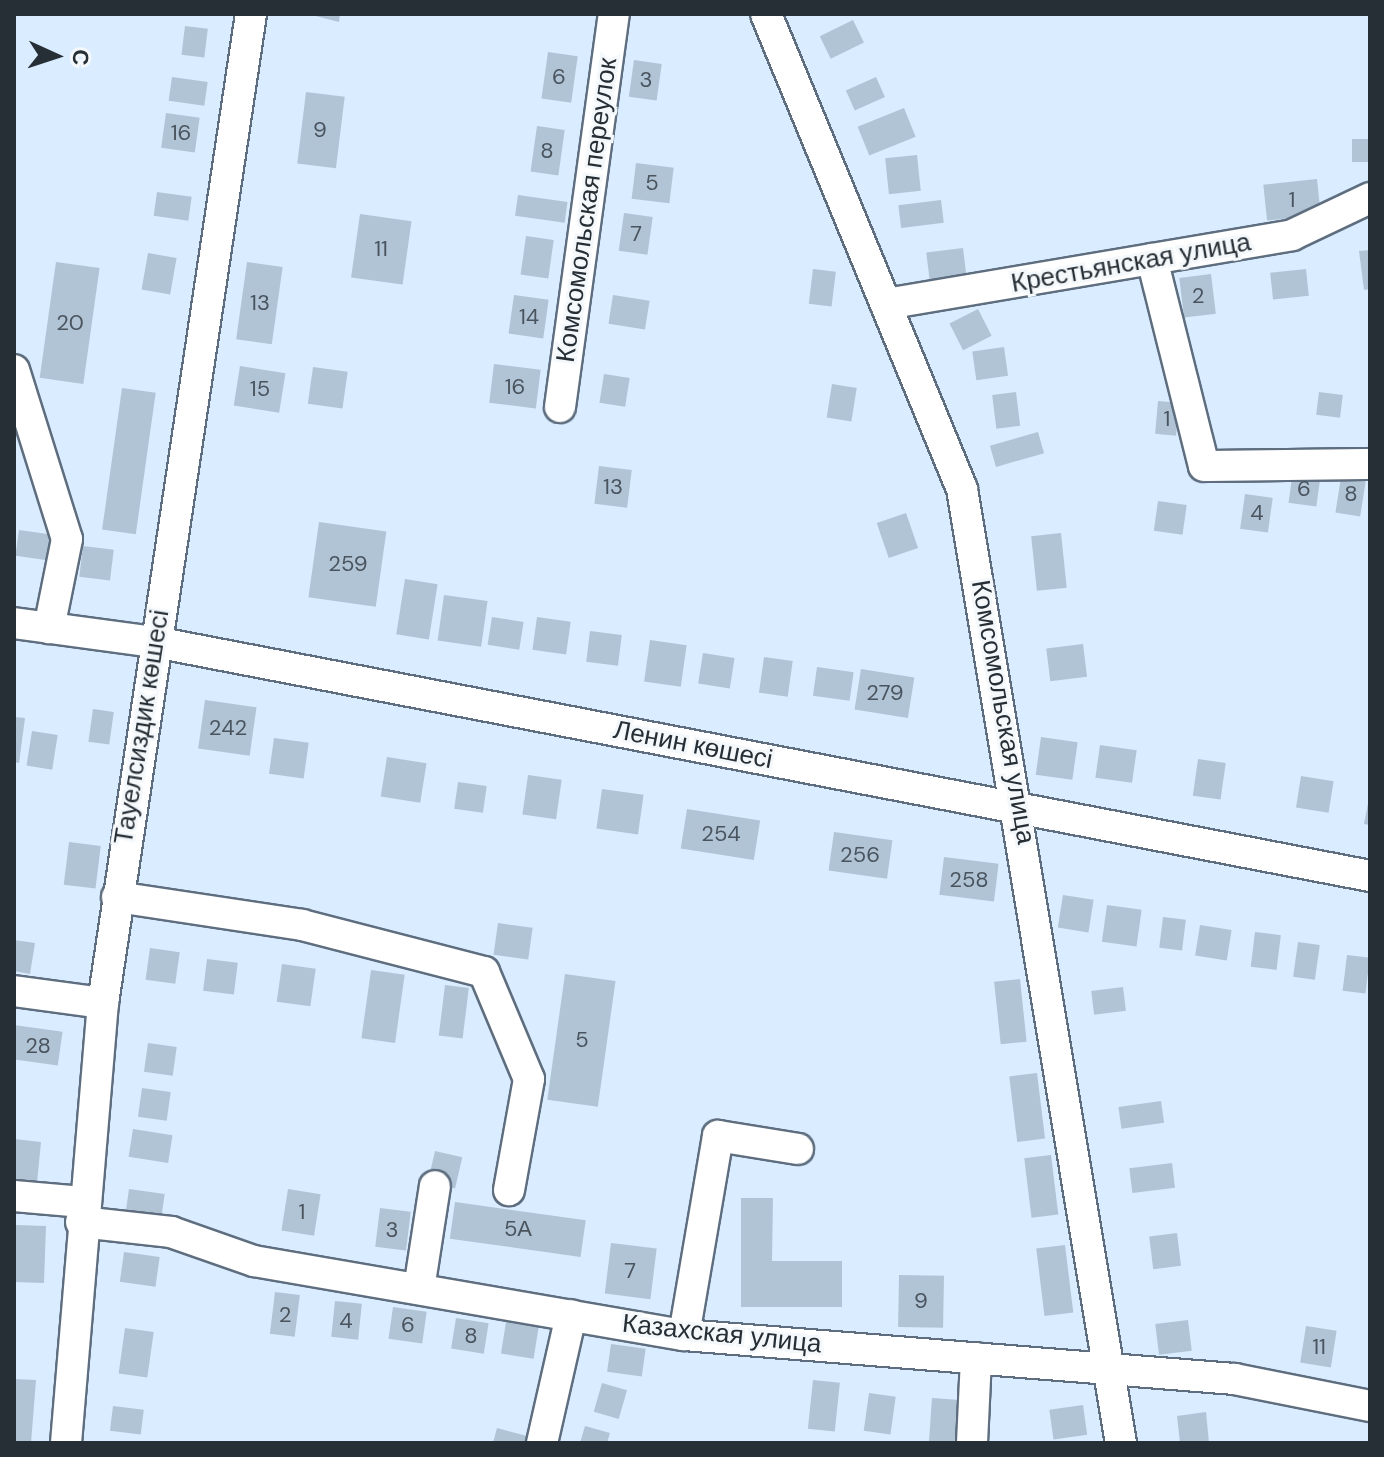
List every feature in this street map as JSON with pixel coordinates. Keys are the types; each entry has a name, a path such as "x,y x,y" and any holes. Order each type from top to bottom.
{"street":[{"name":"Тауелсиздик көшесі","path":"66,1443 82,1212 103,1003 251,14"},
{"name":"Комсомольская переулок","path":"560,407 614,14"},
{"name":"Комсомольская улица","path":"766,14 962,489 1021,808 1121,1443"},
{"name":"Крестьянская улица","path":"886,304 1292,235 1370,198"},
{"path":"1152,259 1204,466 1370,464"},
{"path":"14,370 67,539 49,628"},
{"name":"Ленин көшесі","path":"14,623 155,642 1370,876"},
{"path":"117,897 302,925 484,972 529,1079 509,1190"},
{"path":"14,991 103,1003"},
{"path":"684,1335 718,1136 798,1149"},
{"path":"419,1289 435,1186"},
{"name":"Казахская улица","path":"14,1196 171,1232 254,1261 684,1335 1234,1379 1370,1406"},
{"path":"542,1443 571,1315"},
{"path":"972,1443 976,1358"}],"building":[{"path":"308,14 340,14 339,22"},
{"path":"853,20 864,42 831,59 820,36"},
{"path":"185,26 208,29 204,58 181,55"},
{"path":"548,52 578,56 571,103 541,99"},
{"path":"634,60 662,64 657,101 629,97"},
{"path":"172,77 208,82 204,106 169,101"},
{"path":"876,77 885,97 855,111 846,90"},
{"path":"306,92 345,97 336,168 297,163"},
{"path":"904,108 916,137 869,155 858,127"},
{"path":"166,113 200,118 195,152 161,148"},
{"path":"537,126 565,130 558,175 531,172"},
{"path":"1352,139 1370,139 1370,162 1352,162"},
{"path":"917,155 921,191 889,194 885,158"},
{"path":"636,163 674,168 669,203 632,199"},
{"path":"1317,179 1321,215 1267,220 1263,185"},
{"path":"157,192 192,197 188,221 154,216"},
{"path":"518,195 568,202 565,223 515,216"},
{"path":"941,200 944,223 901,228 898,205"},
{"path":"624,213 653,217 647,255 619,251"},
{"path":"360,214 411,221 403,285 351,277"},
{"path":"526,236 554,240 548,279 521,275"},
{"path":"963,248 967,280 930,284 926,253"},
{"path":"1370,250 1370,289 1364,290 1359,251"},
{"path":"148,253 177,258 170,294 142,289"},
{"path":"56,262 100,268 83,384 40,378"},
{"path":"247,262 283,267 272,344 236,339"},
{"path":"813,269 836,272 832,307 809,304"},
{"path":"1306,269 1309,296 1273,300 1270,273"},
{"path":"1211,274 1216,314 1184,318 1179,278"},
{"path":"514,295 549,300 543,338 509,334"},
{"path":"613,295 650,301 645,329 608,324"},
{"path":"978,309 992,336 963,350 949,324"},
{"path":"1004,347 1008,376 976,380 972,351"},
{"path":"494,364 541,370 536,408 489,403"},
{"path":"240,366 285,373 279,413 234,406"},
{"path":"313,367 348,372 343,409 308,404"},
{"path":"604,374 630,378 625,407 599,403"},
{"path":"832,384 857,388 851,421 827,418"},
{"path":"122,388 156,393 136,534 102,530"},
{"path":"1016,392 1020,426 996,429 992,395"},
{"path":"1319,392 1343,395 1340,418 1316,415"},
{"path":"1158,401 1179,403 1176,436 1155,434"},
{"path":"1038,432 1044,453 996,467 990,446"},
{"path":"599,466 632,470 627,508 594,504"},
{"path":"1293,471 1321,475 1316,507 1289,503"},
{"path":"1342,471 1367,475 1360,516 1335,512"},
{"path":"1245,494 1273,498 1268,533 1240,529"},
{"path":"1158,501 1187,505 1183,535 1154,531"},
{"path":"906,513 918,548 889,558 877,523"},
{"path":"319,522 386,531 376,607 308,597"},
{"path":"19,530 62,536 58,562 15,556"},
{"path":"1061,533 1067,588 1037,591 1031,536"},
{"path":"83,546 114,550 110,581 79,577"},
{"path":"405,579 438,584 429,639 396,634"},
{"path":"444,595 488,601 481,647 438,641"},
{"path":"492,617 524,622 519,650 488,645"},
{"path":"537,617 571,622 566,654 532,650"},
{"path":"590,631 622,635 618,666 586,662"},
{"path":"650,640 687,645 681,687 644,682"},
{"path":"1083,644 1087,677 1050,681 1046,649"},
{"path":"703,653 735,658 730,689 698,684"},
{"path":"764,657 793,661 788,697 759,693"},
{"path":"817,667 854,672 850,701 813,696"},
{"path":"861,669 914,677 908,718 855,709"},
{"path":"205,700 256,707 250,756 198,749"},
{"path":"93,709 114,712 109,745 88,742"},
{"path":"14,717 25,718 19,763 14,762"},
{"path":"32,731 58,735 52,770 27,766"},
{"path":"1041,737 1078,742 1072,780 1036,775"},
{"path":"274,738 309,743 304,779 269,774"},
{"path":"1100,745 1137,750 1132,783 1095,778"},
{"path":"387,757 427,763 420,803 381,797"},
{"path":"1198,759 1226,763 1221,800 1193,796"},
{"path":"528,775 562,780 556,819 522,815"},
{"path":"1301,776 1334,781 1329,813 1296,808"},
{"path":"458,782 487,786 483,813 454,809"},
{"path":"602,789 644,795 638,834 596,829"},
{"path":"1370,793 1370,825 1364,824"},
{"path":"687,809 760,821 754,860 681,849"},
{"path":"834,832 892,840 887,879 829,871"},
{"path":"69,842 101,846 96,889 64,885"},
{"path":"944,857 999,864 994,901 939,895"},
{"path":"1063,895 1094,900 1088,932 1058,928"},
{"path":"1107,905 1142,910 1137,947 1102,942"},
{"path":"1163,917 1186,920 1182,951 1159,948"},
{"path":"498,923 533,928 528,960 494,955"},
{"path":"1200,925 1232,930 1227,961 1195,956"},
{"path":"1255,932 1281,935 1277,970 1251,967"},
{"path":"14,940 35,943 30,974 14,971"},
{"path":"1298,942 1320,945 1315,980 1293,977"},
{"path":"150,948 180,952 175,984 146,980"},
{"path":"1347,955 1370,958 1365,994 1343,991"},
{"path":"207,959 238,963 234,995 203,991"},
{"path":"282,964 316,969 310,1006 277,1002"},
{"path":"371,970 405,975 395,1043 361,1038"},
{"path":"565,974 616,981 598,1107 547,1100"},
{"path":"1020,979 1027,1042 1001,1044 994,982"},
{"path":"445,985 469,988 463,1039 439,1036"},
{"path":"1123,987 1126,1011 1094,1015 1091,991"},
{"path":"14,1025 63,1032 58,1065 14,1059"},
{"path":"148,1043 177,1047 173,1076 144,1072"},
{"path":"1037,1073 1045,1139 1017,1142 1009,1076"},
{"path":"142,1088 171,1092 167,1121 138,1117"},
{"path":"1161,1101 1164,1123 1121,1129 1118,1107"},
{"path":"133,1129 173,1135 168,1163 129,1157"},
{"path":"14,1139 41,1142 37,1183 14,1181"},
{"path":"435,1151 462,1157 455,1188 428,1182"},
{"path":"1051,1155 1058,1215 1032,1218 1024,1158"},
{"path":"1172,1163 1175,1188 1132,1193 1129,1168"},
{"path":"129,1189 165,1194 160,1224 125,1219"},
{"path":"288,1189 321,1194 314,1236 281,1230"},
{"path":"741,1198 773,1198 772,1261 842,1261 842,1307 741,1307"},
{"path":"455,1202 586,1220 581,1257 450,1239"},
{"path":"380,1208 411,1212 406,1250 375,1247"},
{"path":"16,1225 46,1226 44,1283 14,1282"},
{"path":"1177,1233 1181,1266 1153,1269 1149,1236"},
{"path":"611,1243 657,1249 650,1299 605,1294"},
{"path":"1065,1245 1073,1312 1045,1316 1036,1249"},
{"path":"124,1252 160,1257 155,1287 120,1282"},
{"path":"899,1275 944,1276 943,1328 898,1327"},
{"path":"275,1292 300,1295 295,1337 270,1334"},
{"path":"335,1301 362,1304 358,1340 331,1337"},
{"path":"393,1307 427,1312 422,1343 389,1339"},
{"path":"456,1318 489,1323 484,1354 451,1349"},
{"path":"1188,1320 1192,1351 1159,1355 1155,1324"},
{"path":"506,1322 539,1327 534,1359 501,1354"},
{"path":"1306,1326 1337,1331 1331,1367 1300,1363"},
{"path":"125,1328 154,1332 147,1378 119,1374"},
{"path":"611,1344 646,1349 642,1377 607,1372"},
{"path":"14,1379 36,1380 31,1443 14,1443"},
{"path":"813,1380 840,1383 835,1432 808,1429"},
{"path":"602,1383 627,1390 619,1419 594,1412"},
{"path":"869,1393 896,1397 890,1434 864,1431"},
{"path":"932,1398 964,1400 961,1443 929,1443"},
{"path":"1083,1405 1087,1435 1054,1439 1049,1410"},
{"path":"113,1406 144,1410 141,1435 110,1431"},
{"path":"1206,1412 1209,1443 1180,1443 1177,1416"},
{"path":"585,1426 610,1433 607,1443 580,1443"},
{"path":"497,1428 527,1436 525,1443 493,1443"}]}
